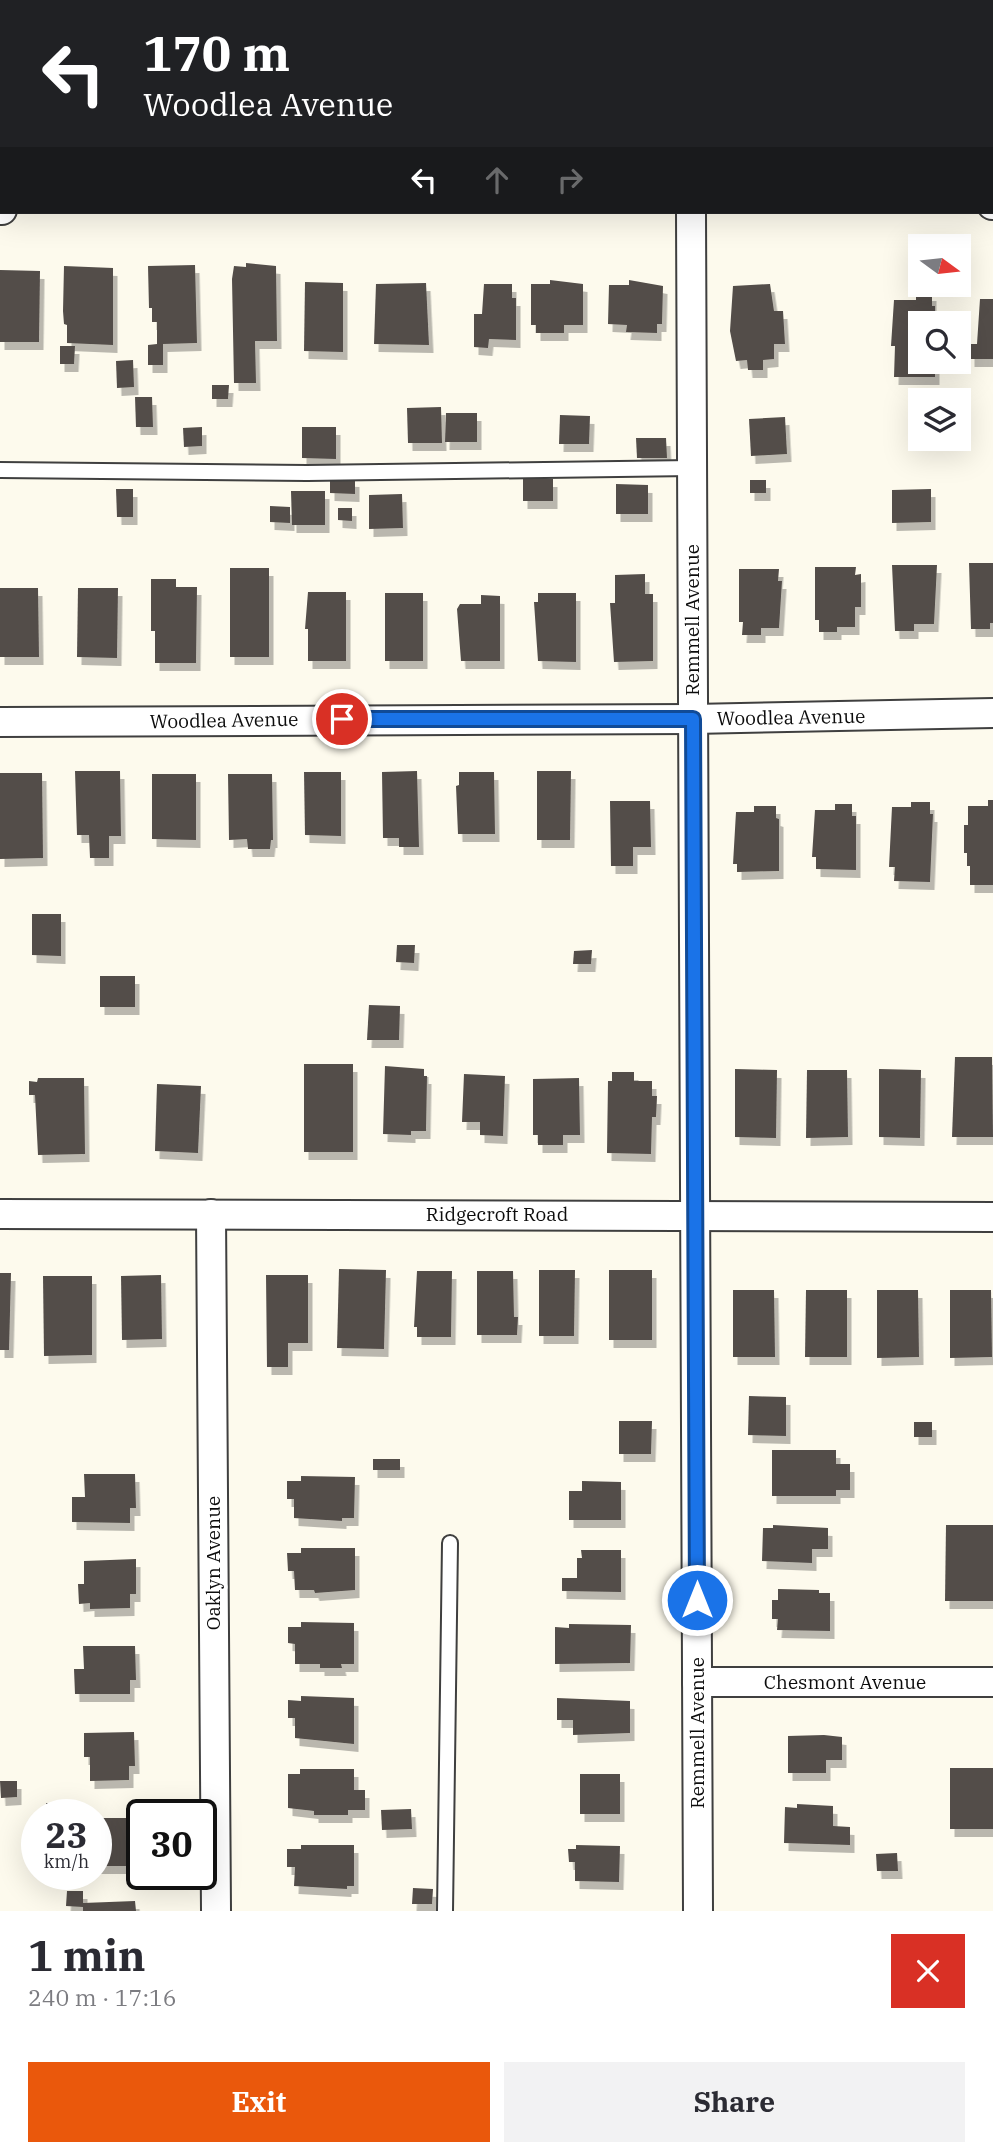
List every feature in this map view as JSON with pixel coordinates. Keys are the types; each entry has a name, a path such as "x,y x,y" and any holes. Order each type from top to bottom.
{"street":[{"name":"Remmell Avenue","path":"691,214 698,1911"},
{"name":"Woodlea Avenue","path":"0,722 693,719 993,713"},
{"name":"Ridgecroft Road","path":"0,1214 993,1217"},
{"name":"Oaklyn Avenue","path":"211,1214 216,1911"},
{"name":"Chesmont Avenue","path":"697,1682 993,1682"}],"lane":[{"path":"0,470 307,472 692,468"},
{"path":"446,1911 450,1543"}],"building":[{"path":"246,263 276,266 277,341 255,341 256,383 234,383 232,279 234,266 246,267"},
{"path":"195,265 197,343 163,344 163,365 148,365 148,345 157,344 157,322 152,322 152,308 149,308 148,266"},
{"path":"64,266 113,268 113,345 67,343 67,325 64,324 63,311"},
{"path":"0,270 40,271 39,342 0,342"},
{"path":"550,280 583,284 583,325 564,325 564,333 536,333 536,325 531,325 531,284 550,284"},
{"path":"629,280 663,286 662,324 657,324 657,333 626,332 627,325 608,324 609,285 629,285"},
{"path":"305,282 343,283 343,352 304,351"},
{"path":"426,283 429,345 374,344 376,284"},
{"path":"484,284 512,284 512,298 516,298 516,340 489,339 488,348 474,347 474,314 482,314"},
{"path":"770,284 774,311 783,311 785,344 774,344 774,359 763,360 763,370 748,370 747,360 736,361 730,331 733,286"},
{"path":"932,298 935,311 908,311 908,374 935,374 935,377 894,377 895,346 891,346 894,300"},
{"path":"980,299 993,299 993,359 971,359 971,344 977,344"},
{"path":"60,346 75,346 74,364 60,364"},
{"path":"133,360 134,387 117,388 116,361"},
{"path":"212,385 229,385 228,399 212,399"},
{"path":"135,397 152,397 153,427 136,427"},
{"path":"441,407 442,443 408,443 407,408"},
{"path":"446,413 477,413 477,442 445,442"},
{"path":"560,415 590,416 589,444 559,444"},
{"path":"785,417 787,454 751,456 749,419"},
{"path":"202,427 202,446 184,447 183,428"},
{"path":"302,427 336,427 336,459 302,458"},
{"path":"636,438 666,438 667,458 637,458"},
{"path":"330,478 355,479 355,494 330,493"},
{"path":"523,479 553,479 553,501 523,501"},
{"path":"750,480 766,480 766,493 750,493"},
{"path":"616,484 648,485 648,514 616,514"},
{"path":"116,489 133,489 133,517 117,517"},
{"path":"931,489 931,522 892,523 892,490"},
{"path":"291,491 325,491 325,525 292,525"},
{"path":"402,494 403,528 369,529 369,495"},
{"path":"270,506 290,507 290,523 270,522"},
{"path":"338,508 352,508 352,521 338,520"},
{"path":"969,563 993,563 993,623 990,623 990,629 971,629"},
{"path":"892,565 937,565 934,624 914,624 914,631 895,631"},
{"path":"815,567 856,567 855,575 861,574 861,607 855,607 855,627 837,627 837,632 819,632 819,620 815,620"},
{"path":"230,568 269,568 269,657 230,657"},
{"path":"739,569 779,569 778,581 782,581 779,628 761,628 761,635 742,635 743,622 739,622"},
{"path":"645,574 645,594 653,594 653,661 614,662 610,603 615,603 615,575"},
{"path":"151,579 176,579 176,587 197,587 196,663 155,663 155,631 151,631"},
{"path":"0,588 38,588 39,657 0,657"},
{"path":"78,588 118,588 117,658 77,657"},
{"path":"308,592 346,592 346,661 308,661 308,629 305,629"},
{"path":"385,593 423,593 423,661 385,661"},
{"path":"538,593 576,593 576,662 538,661 534,602 538,602"},
{"path":"481,595 500,596 500,661 461,661 457,609 460,604 481,604"},
{"path":"75,771 120,771 121,836 109,836 109,858 90,858 89,835 77,835"},
{"path":"417,771 419,847 399,847 399,838 383,838 382,772"},
{"path":"537,771 571,771 570,840 537,840"},
{"path":"304,772 341,772 341,836 305,835"},
{"path":"459,772 494,772 495,834 458,834 456,786 459,785"},
{"path":"0,773 42,773 43,858 0,859"},
{"path":"152,774 196,774 196,840 152,839"},
{"path":"228,774 272,774 273,840 270,849 248,849 247,839 229,840"},
{"path":"988,800 993,800 993,885 970,885 970,866 967,866 967,853 964,853 964,825 968,825 968,806 988,806"},
{"path":"610,801 650,801 651,847 633,847 633,866 611,866"},
{"path":"911,802 930,802 930,814 933,814 930,882 894,881 895,867 889,867 892,807 911,807"},
{"path":"835,804 852,804 852,816 856,816 856,870 816,869 816,857 812,857 815,810 835,810"},
{"path":"754,806 776,806 776,818 779,819 779,871 737,872 737,864 733,864 736,812 754,812"},
{"path":"32,914 61,914 61,956 32,955"},
{"path":"397,945 415,945 414,963 396,962"},
{"path":"592,950 591,964 573,964 574,951"},
{"path":"100,976 135,976 135,1007 100,1007"},
{"path":"369,1005 400,1006 399,1040 367,1040"},
{"path":"955,1057 992,1057 993,1137 952,1137"},
{"path":"304,1064 353,1064 353,1152 304,1152"},
{"path":"385,1066 424,1069 424,1076 427,1076 426,1131 411,1131 411,1135 383,1134"},
{"path":"735,1069 777,1070 776,1138 735,1137"},
{"path":"879,1069 921,1070 920,1138 879,1137"},
{"path":"807,1070 847,1070 848,1137 806,1138"},
{"path":"612,1072 634,1072 634,1081 652,1081 652,1096 657,1096 656,1117 652,1117 651,1154 607,1153 608,1081 612,1081"},
{"path":"464,1074 505,1076 503,1136 480,1135 480,1122 462,1122"},
{"path":"38,1078 84,1078 85,1154 38,1155 35,1095 29,1095 29,1081 37,1082"},
{"path":"579,1078 580,1135 563,1135 563,1145 538,1145 538,1135 533,1135 533,1079"},
{"path":"157,1084 201,1086 198,1153 155,1151"},
{"path":"339,1269 386,1270 384,1349 337,1348"},
{"path":"539,1270 575,1270 574,1336 539,1336"},
{"path":"609,1270 652,1270 652,1340 609,1340"},
{"path":"417,1271 452,1271 451,1337 417,1337 417,1327 414,1327"},
{"path":"477,1271 513,1271 514,1317 518,1317 517,1335 477,1335"},
{"path":"0,1273 11,1273 9,1350 0,1350"},
{"path":"161,1275 162,1339 122,1340 121,1276"},
{"path":"266,1275 308,1275 308,1343 288,1343 288,1367 267,1367"},
{"path":"43,1276 92,1276 92,1355 44,1356"},
{"path":"733,1290 774,1290 775,1357 733,1357"},
{"path":"806,1290 847,1290 847,1357 805,1357"},
{"path":"877,1290 918,1290 919,1357 877,1358"},
{"path":"950,1290 991,1290 992,1357 950,1358"},
{"path":"749,1396 786,1397 786,1436 748,1435"},
{"path":"619,1421 652,1421 651,1454 619,1454"},
{"path":"914,1422 932,1422 932,1437 914,1437"},
{"path":"772,1450 836,1450 836,1464 850,1464 850,1490 836,1490 836,1496 772,1496"},
{"path":"373,1459 400,1459 400,1470 373,1470"},
{"path":"84,1474 135,1474 136,1508 130,1508 130,1523 72,1522 72,1497 85,1497"},
{"path":"301,1476 355,1477 354,1518 342,1518 342,1521 294,1518 294,1499 287,1499 287,1481 301,1481"},
{"path":"582,1481 621,1482 621,1520 569,1520 569,1491 582,1491"},
{"path":"773,1525 828,1528 828,1549 812,1549 812,1563 762,1561 763,1528 773,1528"},
{"path":"946,1525 993,1525 993,1601 945,1601"},
{"path":"301,1548 355,1548 355,1590 315,1593 314,1590 295,1590 294,1571 288,1571 287,1553 301,1553"},
{"path":"581,1550 621,1550 621,1592 562,1591 562,1578 577,1578 577,1558 582,1558"},
{"path":"136,1559 136,1594 130,1594 130,1608 90,1609 90,1603 79,1604 78,1584 84,1584 84,1561"},
{"path":"778,1589 819,1590 819,1593 830,1593 830,1631 777,1630 778,1619 772,1619 772,1600 778,1600"},
{"path":"301,1622 354,1623 354,1664 341,1664 342,1668 320,1668 320,1664 295,1664 295,1644 288,1643 288,1627 301,1627"},
{"path":"569,1624 631,1625 630,1663 555,1664 555,1627 569,1628"},
{"path":"83,1646 135,1646 136,1680 130,1680 130,1694 75,1694 74,1669 84,1669"},
{"path":"301,1696 354,1698 354,1744 295,1738 295,1718 288,1718 288,1700 301,1701"},
{"path":"557,1698 630,1701 630,1733 573,1735 573,1720 557,1720"},
{"path":"134,1732 135,1766 129,1766 129,1780 90,1781 90,1757 84,1757 84,1733"},
{"path":"788,1736 842,1737 842,1760 826,1760 826,1773 788,1773"},
{"path":"950,1768 993,1768 993,1829 950,1829"},
{"path":"300,1769 354,1769 354,1790 365,1790 365,1810 348,1810 348,1815 314,1815 314,1811 288,1808 288,1774 300,1774"},
{"path":"580,1774 620,1774 620,1814 580,1814"},
{"path":"0,1781 17,1781 17,1797 1,1798"},
{"path":"797,1804 833,1806 833,1826 850,1827 850,1845 784,1843 785,1807 797,1808"},
{"path":"411,1809 412,1829 382,1830 381,1810"},
{"path":"112,1818 126,1818 126,1866 112,1866"},
{"path":"301,1845 354,1845 354,1886 347,1886 347,1889 294,1886 295,1867 287,1867 287,1849 301,1849"},
{"path":"576,1845 620,1846 619,1882 575,1881 575,1862 569,1862 568,1849 576,1849"},
{"path":"897,1853 898,1871 877,1871 876,1854"},
{"path":"413,1888 433,1889 432,1904 412,1904"},
{"path":"67,1891 83,1891 83,1903 135,1901 136,1911 83,1911 83,1907 66,1906"}],"route":[{"path":"342,719 693,719 697,1600"}]}
